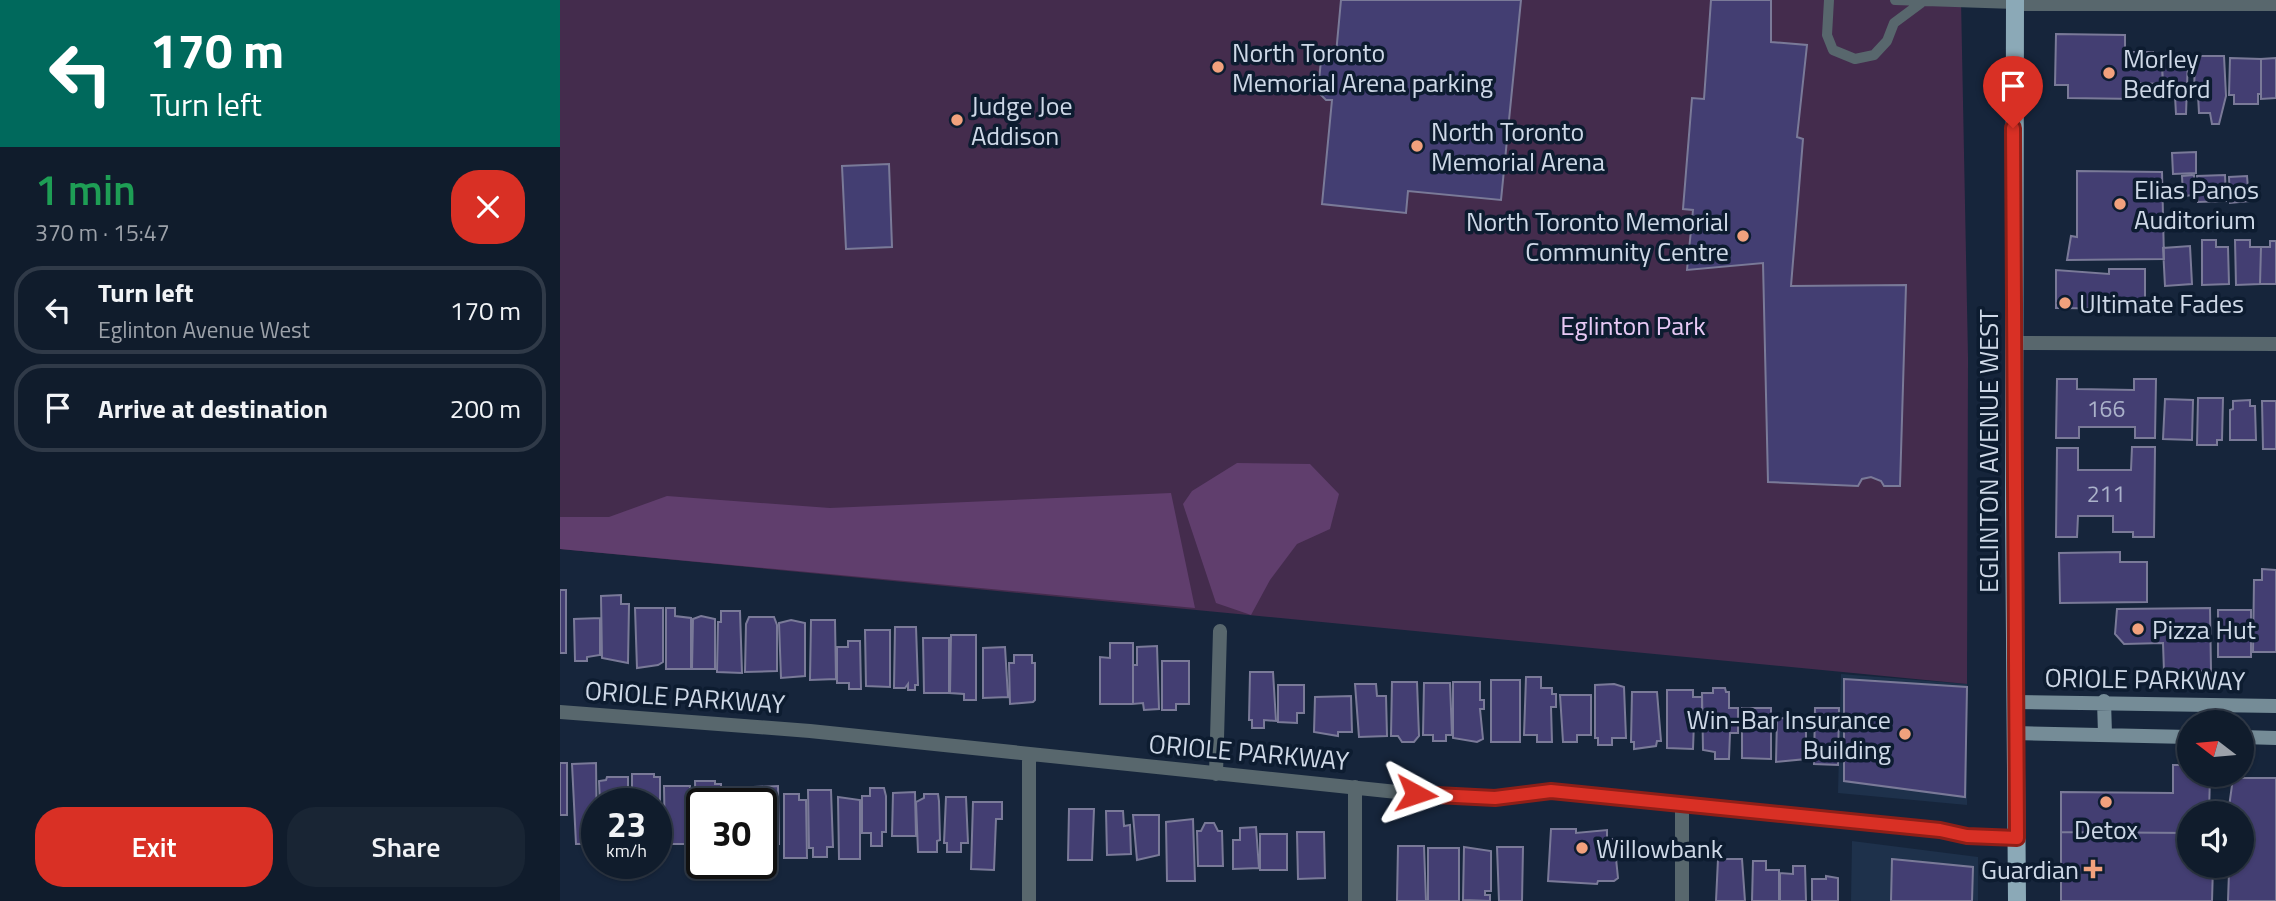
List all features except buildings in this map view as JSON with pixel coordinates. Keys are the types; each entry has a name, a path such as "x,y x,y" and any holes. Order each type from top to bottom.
{"main road":[{"name":"EGLINTON AVENUE WEST","path":"2015,2 2014,702 2017,901"}],"street":[{"path":"2015,2 2276,4"},
{"path":"2014,343 2276,344"},
{"path":"1216,774 1220,631"},
{"path":"2104,701 2105,734"},
{"name":"ORIOLE PARKWAY","path":"2014,702 2104,701 2276,706"},
{"name":"ORIOLE PARKWAY","path":"560,712 810,731 1469,798 1551,791 1940,830 1967,836 2017,838"},
{"path":"2015,733 2177,737"},
{"path":"2254,737 2276,738"},
{"path":"1029,755 1029,901"},
{"path":"1355,786 1355,901"},
{"path":"1682,803 1682,901"}],"lane":[{"path":"1829,0 1826,35 1833,50 1855,59 1874,55 1886,41 1894,23 1921,3"},
{"path":"1895,0 1921,3 2015,2"}],"shaded area":[{"path":"1237,463 1310,464 1339,494 1330,529 1297,544 1270,580 1251,615 1216,603 1183,504 1192,491"},
{"path":"1171,493 1195,608 560,549 560,517 609,517 667,496 830,508"},
{"name":"Win-Bar Insurance Building","path":"1841,674 1967,684 1967,805 1838,793"},
{"path":"1852,841 1978,857 1978,901 1851,901"}],"green space":[{"name":"Eglinton Park","path":"560,0 1961,0 1968,358 1967,684 560,549"}],"place":[{"name":"North Toronto Memorial Arena parking","path":"1218,67"},
{"name":"Morley Bedford","path":"2109,73"},
{"name":"Judge Joe Addison","path":"957,120"},
{"name":"North Toronto Memorial Arena","path":"1417,146"},
{"name":"Elias Panos Auditorium","path":"2120,204"},
{"name":"North Toronto Memorial Community Centre","path":"1743,236"},
{"name":"Ultimate Fades","path":"2065,303"},
{"name":"Pizza Hut","path":"2138,629"},
{"name":"Win-Bar Insurance Building","path":"1905,734"},
{"name":"Detox","path":"2106,802"},
{"name":"Willowbank","path":"1582,848"},
{"name":"Guardian","path":"2093,869"}],"route":[{"path":"1416,794 1495,798 1551,791 1642,798 1940,830 1967,836 2017,838 2014,702 2013,128"}]}
